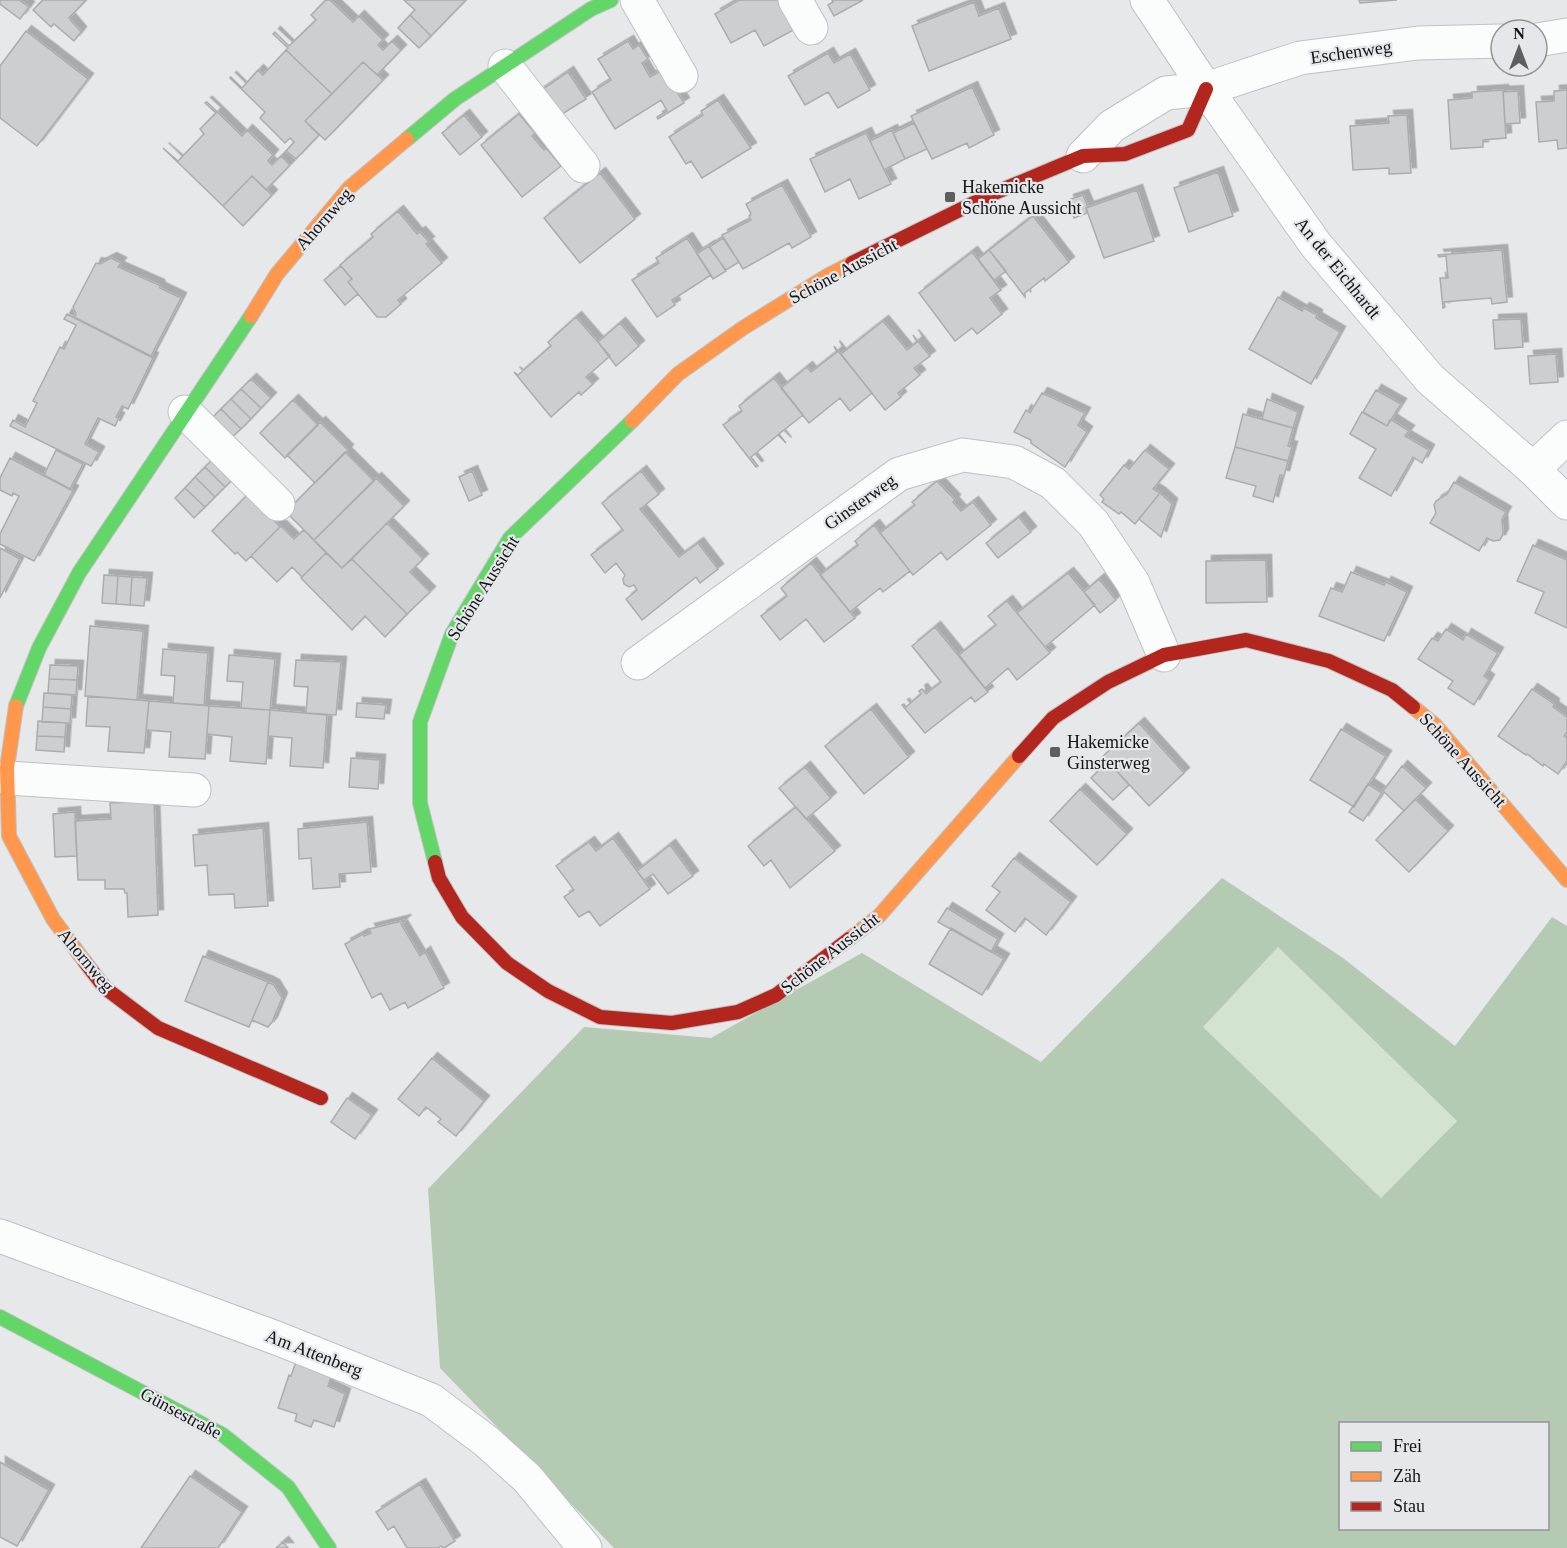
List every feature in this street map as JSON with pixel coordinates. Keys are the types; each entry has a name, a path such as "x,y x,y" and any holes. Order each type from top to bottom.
{"street":[{"name":"Ahornweg","path":"321,1098 158,1028 105,988 53,919 9,836 8,777 14,711 39,648 79,573 277,274 350,187 455,99 591,9 611,0"},
{"path":"637,0 681,75"},
{"name":"An der Eichhardt","path":"1147,0 1206,89 1316,245 1430,379 1533,469 1567,503"},
{"path":"1549,38 1567,35"},
{"name":"Eschenweg","path":"1206,89 1300,58 1418,43 1489,41"},
{"path":"505,66 583,166"},
{"name":"Schöne Aussicht","path":"1206,89 1166,93 1112,126 1083,156 992,194 827,276 743,328 678,374 510,538 452,634 420,722 420,803 439,878 462,917 507,963 548,991 600,1017 672,1023 738,1011 776,995 879,916 1053,718 1108,682 1164,655 1246,640 1329,661 1392,690 1435,725 1567,880"},
{"path":"185,412 278,504"},
{"path":"1533,469 1567,437"},
{"name":"Ginsterweg","path":"638,663 899,474 963,455 1014,462 1053,483 1093,523 1133,583 1164,655"},
{"path":"8,777 194,790"},
{"name":"Am Attenberg","path":"0,1236 279,1339 431,1400 486,1441 526,1478 586,1546"},
{"name":"Günsestraße","path":"0,1317 223,1435 288,1487 329,1548"}],"green space":[{"path":"1222,878 1343,958 1455,1046 1552,917 1567,926 1567,1548 614,1548 440,1368 428,1189 584,1027 711,1038 862,953 1041,1062","holes":["1278,947 1457,1121 1381,1198 1203,1027"]},
{"path":"1278,947 1457,1121 1381,1198 1203,1027"}],"building":[{"path":"0,0 19,0 29,7 20,19 0,4"},
{"path":"43,0 86,0 69,18 81,32 74,41 54,24 51,27 33,10"},
{"path":"326,0 330,0 353,22 359,16 383,40 378,45 383,50 392,41 401,50 377,75 363,62 332,94 286,50 288,48 273,34 275,32 289,46 316,20 311,15"},
{"path":"404,0 466,0 431,36 410,15 415,10"},
{"path":"739,0 781,0 797,28 764,46 755,30 731,43 715,14"},
{"path":"832,0 863,0 834,16 828,5 833,2"},
{"path":"1359,0 1397,0 1360,3"},
{"path":"974,2 979,16 999,8 1011,39 929,71 912,26"},
{"path":"410,15 431,36 419,48 398,28"},
{"path":"26,31 88,79 37,146 0,118 0,66"},
{"path":"628,41 633,49 639,45 648,59 642,63 650,77 661,71 659,64 684,103 658,119 657,117 667,111 661,100 615,129 592,92 611,80 598,59"},
{"path":"286,50 332,94 305,121 319,135 296,159 286,151 294,142 290,138 285,143 260,118 265,112 230,78 242,88 258,70 263,75"},
{"path":"828,53 834,63 850,54 870,90 838,108 828,92 805,105 788,76"},
{"path":"363,62 383,80 325,140 305,121"},
{"path":"568,72 586,99 559,116 539,92"},
{"path":"972,87 994,135 969,148 967,143 932,159 911,116"},
{"path":"1503,90 1506,138 1483,140 1483,147 1451,149 1448,100 1472,98 1472,92"},
{"path":"1567,90 1567,148 1558,149 1557,140 1539,142 1536,102 1554,101 1554,91"},
{"path":"1518,91 1520,123 1505,124 1503,92"},
{"path":"718,100 751,148 702,178 691,161 686,164 669,137 703,115 701,111"},
{"path":"207,102 242,136 247,130 273,155 268,161 272,165 281,156 290,165 266,190 252,176 223,206 163,148 178,161 204,134 200,129 216,113 205,103"},
{"path":"519,114 535,133 532,136 561,166 522,197 481,145"},
{"path":"464,115 482,137 460,155 442,133"},
{"path":"1407,115 1411,173 1389,174 1389,168 1353,170 1350,126 1389,123 1388,116"},
{"path":"914,123 927,149 905,159 893,133"},
{"path":"892,130 905,159 884,170 870,141"},
{"path":"866,133 891,184 859,199 850,179 825,192 810,159"},
{"path":"1218,172 1233,216 1189,232 1174,188"},
{"path":"600,173 635,219 580,263 544,218"},
{"path":"252,176 272,195 243,226 223,206"},
{"path":"782,185 811,237 792,248 789,243 743,269 722,235 751,220 746,204"},
{"path":"1137,190 1154,241 1104,258 1086,208"},
{"path":"1083,195 1088,207 1086,208 1087,213 1074,218 1068,200"},
{"path":"398,211 417,234 420,232 429,242 426,244 442,263 398,300 401,304 386,317 377,317 348,282 352,279 340,265 373,237 371,234"},
{"path":"1033,216 1069,262 1025,293 1025,297 989,250"},
{"path":"687,238 711,275 672,300 675,305 657,317 632,280 659,263 656,258"},
{"path":"723,238 739,262 726,270 709,247"},
{"path":"709,246 726,271 713,279 697,254"},
{"path":"989,250 1006,271 994,280 978,259"},
{"path":"1502,250 1507,302 1492,304 1491,298 1444,302 1445,307 1443,308 1440,278 1448,278 1446,256 1439,257 1438,255"},
{"path":"972,252 1001,290 990,298 1002,314 977,334 972,328 955,341 919,293"},
{"path":"111,258 121,263 118,267 159,285 160,288 181,298 151,356 74,317 76,314 73,307 96,263 100,264"},
{"path":"341,266 352,279 348,282 358,294 345,305 324,280"},
{"path":"1278,297 1302,311 1304,308 1317,315 1316,318 1340,332 1311,384 1249,349"},
{"path":"67,314 153,358 128,409 122,406 116,417 119,418 115,426 98,418 85,444 99,452 91,466 10,426 13,420 25,427 37,403 33,401 60,347 64,349 76,325 64,319"},
{"path":"576,317 610,356 586,377 593,384 581,395 579,392 551,417 514,372 518,375 551,346 548,342"},
{"path":"1521,319 1523,347 1495,349 1493,320"},
{"path":"883,321 907,350 917,342 913,335 930,356 914,368 920,375 898,393 901,397 885,410 841,354"},
{"path":"620,323 639,346 616,366 598,342"},
{"path":"834,346 872,393 850,411 840,398 809,423 781,388 807,367 811,372 837,352"},
{"path":"1556,354 1558,382 1530,384 1528,356"},
{"path":"774,378 803,415 779,434 786,443 778,435 751,457 758,466 756,467 723,425 742,411 739,406"},
{"path":"251,379 271,398 261,408 241,389"},
{"path":"241,389 261,408 251,419 231,399"},
{"path":"1376,390 1401,404 1387,426 1363,412"},
{"path":"1042,393 1085,413 1078,425 1087,432 1065,467 1031,443 1031,440 1014,432 1026,410 1030,413"},
{"path":"231,399 251,419 241,429 221,409"},
{"path":"1267,399 1298,412 1293,428 1262,419"},
{"path":"293,400 318,425 285,458 260,433"},
{"path":"221,409 241,429 230,439 211,419"},
{"path":"1362,412 1387,426 1392,420 1409,431 1405,436 1429,450 1422,463 1413,457 1391,496 1359,478 1376,449 1350,434"},
{"path":"1243,414 1293,428 1288,446 1292,447 1288,461 1235,447"},
{"path":"320,422 348,450 315,483 287,455"},
{"path":"1235,447 1288,461 1284,476 1280,475 1273,502 1253,496 1256,486 1226,478"},
{"path":"56,450 83,464 70,489 44,475"},
{"path":"1145,450 1169,469 1153,489 1160,493 1135,524 1121,512 1119,514 1102,502 1104,499 1100,495 1124,465 1129,469"},
{"path":"345,452 374,481 314,540 286,512"},
{"path":"215,457 235,477 225,487 205,467"},
{"path":"10,458 73,491 34,561 0,544 0,534 19,496 13,493 12,496 0,490 0,478"},
{"path":"205,467 225,487 215,497 195,477"},
{"path":"472,471 482,495 469,501 459,477"},
{"path":"641,471 659,494 640,509 679,557 698,543 718,569 700,583 696,577 642,620 626,599 637,590 634,585 629,587 624,584 625,575 616,563 605,573 591,555 623,530 602,503"},
{"path":"195,477 215,497 205,507 185,488"},
{"path":"376,478 404,506 342,568 314,540"},
{"path":"937,481 955,500 953,502 961,511 973,502 991,525 947,560 941,552 913,575 880,533 915,505 912,502"},
{"path":"1454,482 1506,512 1502,519 1503,534 1500,540 1493,541 1487,538 1479,551 1430,523 1436,513 1434,505 1436,501 1447,494"},
{"path":"185,488 205,507 194,518 175,498"},
{"path":"249,493 280,527 246,561 237,552 235,554 212,531"},
{"path":"1160,493 1172,504 1161,537 1139,519"},
{"path":"1019,517 1031,532 998,558 986,543"},
{"path":"387,523 423,559 410,572 430,592 407,614 352,559"},
{"path":"874,525 910,571 883,592 880,588 850,612 820,575 858,545 855,541"},
{"path":"281,526 294,539 304,530 326,553 302,577 292,567 277,582 251,556"},
{"path":"1533,545 1567,560 1567,628 1535,613 1544,592 1517,581"},
{"path":"0,548 20,559 0,598"},
{"path":"326,553 342,568 352,559 407,614 385,637 365,616 352,630 301,578"},
{"path":"1266,560 1267,602 1206,603 1206,561"},
{"path":"811,563 855,618 824,642 806,619 780,640 761,616 787,596 781,588"},
{"path":"1351,572 1384,585 1386,582 1407,592 1384,641 1319,616 1331,588 1342,592"},
{"path":"1068,573 1095,605 1045,647 1017,613"},
{"path":"104,575 118,576 116,604 102,603"},
{"path":"118,576 132,577 130,605 116,604"},
{"path":"132,577 147,578 144,606 130,605"},
{"path":"1099,579 1116,600 1100,613 1084,592"},
{"path":"1007,601 1050,653 1017,680 1008,668 985,688 959,655 996,625 988,616"},
{"path":"90,626 143,631 137,700 85,696"},
{"path":"935,627 988,692 975,702 971,697 925,733 902,705 906,707 921,694 919,691 922,689 926,694 941,682 912,646"},
{"path":"1446,629 1463,640 1466,634 1498,653 1484,676 1489,680 1474,705 1448,688 1453,681 1418,659 1432,638 1438,641"},
{"path":"163,649 208,653 204,705 173,703 175,676 161,675"},
{"path":"229,655 275,659 270,710 241,708 243,682 227,681"},
{"path":"296,660 341,662 336,715 306,713 308,687 294,686"},
{"path":"50,665 78,666 77,680 49,679"},
{"path":"49,679 77,680 76,695 48,693"},
{"path":"1532,689 1554,704 1553,707 1567,717 1567,732 1564,736 1567,738 1567,761 1558,774 1498,736"},
{"path":"44,693 72,695 71,709 43,707"},
{"path":"88,696 149,701 144,753 108,751 110,727 86,726"},
{"path":"149,701 209,706 205,759 169,757 171,732 146,730"},
{"path":"357,703 386,705 384,719 356,717"},
{"path":"209,706 270,710 266,764 230,761 232,737 207,734"},
{"path":"43,707 71,709 70,723 42,722"},
{"path":"871,709 909,757 864,794 825,746"},
{"path":"270,710 327,715 323,768 290,766 292,738 268,736"},
{"path":"38,721 66,723 65,737 37,736"},
{"path":"1139,723 1184,773 1149,806 1103,756"},
{"path":"1341,729 1386,756 1354,807 1310,780"},
{"path":"37,736 65,737 64,752 36,750"},
{"path":"351,758 380,760 378,789 349,787"},
{"path":"1108,761 1129,785 1113,800 1091,778"},
{"path":"1402,766 1426,788 1404,811 1383,791"},
{"path":"805,767 831,798 806,819 779,788"},
{"path":"1368,784 1382,793 1363,821 1349,812"},
{"path":"1080,789 1127,834 1097,865 1050,821"},
{"path":"1415,799 1448,831 1409,872 1376,840"},
{"path":"154,801 158,915 128,917 127,893 124,889 105,889 105,880 78,880 75,821 111,819 110,803"},
{"path":"796,807 835,851 790,888 771,860 764,866 748,846"},
{"path":"75,812 77,856 55,857 53,814"},
{"path":"367,822 371,872 339,874 340,887 313,889 311,858 299,859 298,829"},
{"path":"263,828 268,906 235,908 234,894 209,895 207,865 195,866 193,835"},
{"path":"613,838 650,889 600,926 589,911 579,917 564,897 574,890 556,866 589,842 596,851"},
{"path":"670,845 693,876 668,894 653,874 644,880 637,871"},
{"path":"1014,858 1071,902 1046,935 1025,918 1015,932 986,910 1000,892 992,886"},
{"path":"947,908 998,939 991,952 938,922"},
{"path":"406,920 401,924 420,956 425,952 444,988 408,1008 405,1002 390,1010 381,993 372,998 345,944 363,934 364,936 371,933 369,929"},
{"path":"951,928 1004,959 982,995 929,964"},
{"path":"203,956 268,982 249,1027 185,1001"},
{"path":"268,982 274,985 282,998 268,1027 252,1020"},
{"path":"432,1058 484,1101 456,1136 438,1122 441,1119 426,1107 419,1116 398,1099"},
{"path":"347,1098 372,1115 355,1139 331,1122"},
{"path":"296,1362 332,1374 328,1386 345,1394 334,1427 314,1420 311,1427 295,1421 297,1414 278,1408"},
{"path":"0,1462 49,1490 17,1546 0,1537"},
{"path":"190,1476 242,1512 218,1548 141,1548"},
{"path":"420,1484 455,1541 444,1548 441,1546 438,1548 407,1548 394,1526 388,1530 376,1512"},
{"path":"283,1542 288,1548 276,1548"}],"traffic: fast":[{"path":"407,139 455,99 591,9 611,0"},
{"path":"16,706 39,648 79,573 251,316"},
{"path":"435,862 420,803 420,722 452,634 510,538 632,421"},
{"path":"0,1317 223,1435 288,1487 329,1548"}],"traffic: slow":[{"path":"251,316 277,274 350,187 407,139"},
{"path":"632,421 678,374 743,328 852,263"},
{"path":"16,706 7,768 9,836 53,919 85,962"},
{"path":"1413,707 1435,725 1567,880"},
{"path":"849,939 879,916 1019,756"}],"traffic: jam":[{"path":"852,263 992,194 1083,156 1125,154 1188,130 1206,89"},
{"path":"1019,756 1053,718 1108,682 1164,655 1246,640 1329,661 1392,690 1413,707"},
{"path":"435,862 439,878 462,917 507,963 548,991 600,1017 672,1023 738,1012 776,995 849,939"},
{"path":"85,962 105,988 158,1028 321,1098"}],"place":[{"name":"Hakemicke Schöne Aussicht","path":"950,197"},
{"name":"Hakemicke Ginsterweg","path":"1055,752"}]}
